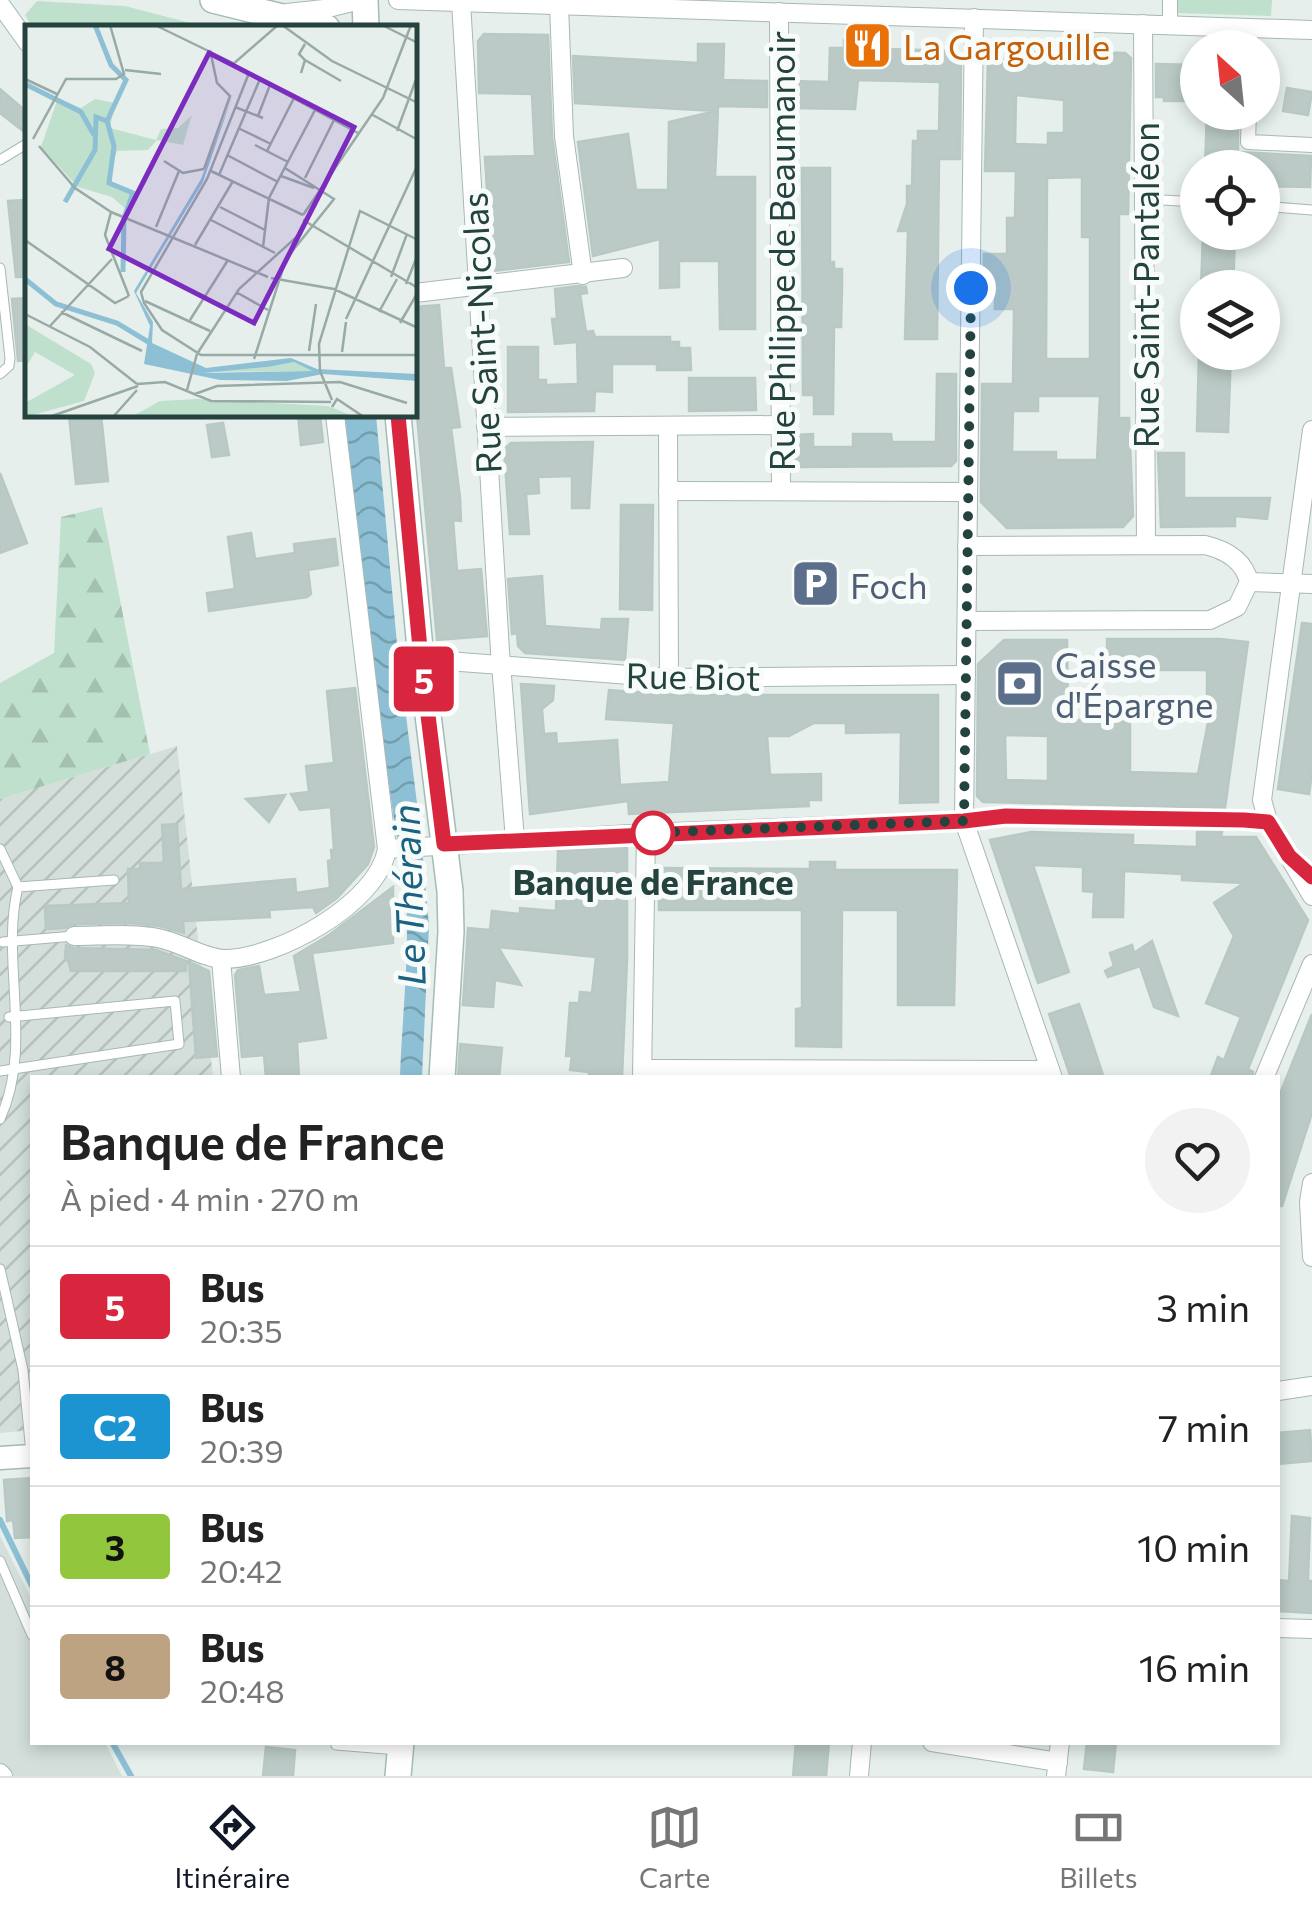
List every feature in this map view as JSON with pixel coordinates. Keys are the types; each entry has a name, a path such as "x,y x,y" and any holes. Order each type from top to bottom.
{"main road":[{"path":"362,0 366,25"},
{"path":"223,6 277,13 317,25"},
{"path":"398,418 435,845 451,932 442,1075"}],"street":[{"path":"277,13 324,9 362,0"},
{"path":"398,0 785,8 1312,30"},
{"path":"1170,0 1170,25"},
{"name":"Rue Saint-Nicolas","path":"461,2 501,664 516,840"},
{"path":"0,4 25,39"},
{"path":"559,5 564,136 583,276"},
{"name":"Rue Philippe de Beaumanoir","path":"781,491 785,8"},
{"path":"646,833 643,1073 774,1069 1052,1074 964,821 974,18"},
{"name":"Rue Saint-Pantaléon","path":"1143,24 1146,545"},
{"path":"1248,130 1248,142 1312,145"},
{"path":"418,293 583,276 624,268"},
{"path":"74,936 158,938 220,959 272,948 320,924 351,902 373,880 385,860 335,418"},
{"path":"486,427 782,425"},
{"path":"668,426 668,678"},
{"path":"1312,430 1262,800 1268,822 1312,896"},
{"path":"668,490 968,492"},
{"path":"968,546 1205,546 1222,550 1240,564 1249,582"},
{"path":"1249,582 1312,584"},
{"path":"967,622 1210,620 1237,606 1249,582"},
{"name":"Rue Biot","path":"421,659 668,678 966,675"},
{"path":"386,849 1006,816 1268,822"},
{"path":"1289,856 1312,878"},
{"path":"220,959 231,1075"},
{"path":"1265,1075 1310,970"},
{"path":"1312,1183 1312,1257"},
{"path":"1280,1391 1312,1386"},
{"path":"0,1458 30,1456"},
{"path":"1280,1628 1312,1630"},
{"path":"859,1776 862,1745"},
{"path":"946,1745 1057,1769"}],"lane":[{"path":"0,160 25,145"},
{"path":"1144,199 1180,201"},
{"path":"1280,207 1312,210"},
{"path":"0,268 10,358 9,366 0,374"},
{"path":"0,848 18,887 9,907 2,942 9,1017 9,1098 0,1119"},
{"path":"18,887 114,880"},
{"path":"2,942 74,936"},
{"path":"1274,1075 1310,970"},
{"path":"6,1070 179,1044 175,1002 9,1017"},
{"path":"0,1269 23,1370 30,1437"},
{"path":"0,1561 30,1630"},
{"path":"336,1745 396,1754"}],"shaded area":[{"path":"177,746 213,1075 30,1075 30,1430 0,1433 0,799"},
{"path":"0,1536 30,1596 30,1745 106,1745 122,1776 0,1776"}],"green space":[{"path":"1174,0 1272,0 1271,16 1174,13"},
{"path":"37,1 125,6 198,25 31,25 25,15"},
{"path":"102,507 150,754 0,799 0,683 54,653 61,517"}],"water":[{"name":"Le Thérain","path":"345,418 376,418 429,926 422,1075 400,1075 407,954 406,890 372,665"}],"building":[{"path":"484,34 548,35 552,136 569,262 492,271 485,157 535,156 532,94 479,93 478,41"},
{"path":"844,40 889,41 889,49 953,51 961,60 960,159 939,159 937,339 905,339 908,231 898,231 907,204 907,186 912,186 913,141 918,141 918,131 939,131 940,82 858,80 855,109 792,108 792,81 829,82 830,48 844,48"},
{"path":"698,44 724,44 723,80 767,81 767,107 718,106 715,177 755,177 755,329 720,329 719,261 679,261 679,287 660,288 660,239 593,256 578,142 628,134 636,190 668,190 669,122 716,111 575,103 573,56 698,63"},
{"path":"1010,50 1080,56 1084,52 1125,53 1131,58 1128,214 1119,214 1119,418 1129,418 1133,516 1123,527 1007,528 981,502 982,384 1013,384 1014,309 995,309 995,295 983,295 984,254 1007,254 1007,218 1015,218 1016,171 985,171 988,59 1010,60","holes":["1016,95 1064,100 1064,133 1048,133 1048,145 1015,144","1082,177 1082,237 1090,237 1090,359 1046,359 1047,178","1038,396 1100,396 1097,460 1056,460 1056,452 1012,452 1013,411 1038,411"]},
{"path":"1156,64 1180,65 1180,101 1156,97"},
{"path":"1287,88 1312,92 1308,115 1283,111"},
{"path":"0,89 25,110 25,133 0,113"},
{"path":"1206,130 1238,130 1238,150 1206,150"},
{"path":"1280,154 1311,156 1310,187 1280,186"},
{"path":"802,168 830,168 830,262 834,262 834,269 842,269 841,327 834,327 833,414 814,414 814,395 803,395"},
{"path":"24,200 25,277 16,277 8,201"},
{"path":"1202,250 1234,250 1234,270 1202,270"},
{"path":"586,287 587,293 580,294 586,332 593,331 595,337 670,337 670,342 679,342 679,348 690,348 691,370 657,370 657,364 612,364 612,392 595,391 594,411 508,412 508,347 538,347 538,380 546,380 546,385 578,384 577,342 555,344 552,319 557,319 555,289"},
{"path":"25,298 25,360 18,361 12,299"},
{"path":"439,305 444,368 451,368 460,427 451,428 460,497 461,521 453,520 457,571 481,569 487,636 437,640 417,418 418,307"},
{"path":"1199,370 1230,370 1228,432 1197,431"},
{"path":"937,374 956,374 956,461 951,466 794,467 794,435 813,434 813,447 853,447 853,434 891,434 892,442 936,442"},
{"path":"689,378 755,378 756,410 689,411"},
{"path":"69,418 101,418 108,481 76,484"},
{"path":"298,418 320,418 323,442 301,445"},
{"path":"223,423 229,455 212,457 207,425"},
{"path":"593,442 589,508 572,508 572,476 538,477 539,493 526,494 529,534 510,534 504,449 511,443"},
{"path":"1158,453 1184,453 1184,498 1270,498 1267,519 1235,516 1235,526 1161,527"},
{"path":"0,473 27,543 0,553"},
{"path":"621,505 653,505 652,610 620,609"},
{"path":"251,533 255,559 295,553 294,544 335,539 338,565 308,570 311,594 307,597 209,611 207,593 235,589 228,537"},
{"path":"542,576 545,626 601,630 602,619 628,619 625,660 525,653 518,646 517,633 512,634 508,579"},
{"path":"1302,623 1312,624 1309,794 1278,789"},
{"path":"1107,639 1248,642 1225,808 983,802 977,796 978,664 1004,640 1067,640 1068,719 1103,722 1102,703 1130,702 1130,772 1198,774 1210,712 1207,670 1107,670","holes":["1005,735 1048,736 1048,781 1006,780"]},
{"path":"521,684 554,686 553,700 542,709 544,734 556,733 557,744 617,740 620,785 669,782 674,723 606,719 609,690 676,695 938,695 938,802 900,803 901,732 846,733 846,723 814,723 789,736 767,736 770,775 821,774 821,800 808,800 809,806 629,814 628,801 530,814"},
{"path":"355,688 374,847 368,864 337,898 316,913 313,907 269,910 270,917 183,921 184,933 128,923 46,929 45,906 129,903 128,869 140,869 140,863 164,863 162,825 177,824 181,889 295,879 296,893 330,888 328,861 332,860 334,850 331,807 300,810 291,794 309,792 306,766 334,763 327,691"},
{"path":"285,795 269,822 246,799 266,797"},
{"path":"1031,832 1133,835 1133,845 1197,847 1197,832 1256,837 1308,920 1248,1069 1252,1075 1211,1075 1218,1057 1224,1060 1241,1017 1206,1003 1234,936 1214,903 1244,883 1182,880 1182,874 1124,871 1123,917 1093,917 1094,892 1083,891 1083,867 1033,865 1069,972 1038,983 990,840"},
{"path":"627,847 622,1075 589,1075 570,1070 572,1056 566,1056 570,1003 579,1003 580,992 592,993 596,957 498,947 521,985 495,980 493,1007 463,1005 468,928 490,930 492,911 556,911 558,851"},
{"path":"810,862 835,862 835,870 957,870 954,1005 898,1005 898,910 842,910 841,1047 796,1046 796,1009 802,1008 802,910 659,910 659,868 810,869"},
{"path":"393,887 393,943 312,953 326,1038 297,1042 299,1075 266,1075 264,1055 242,1057 235,975 238,970 259,966 264,995 301,992 294,956"},
{"path":"1152,941 1178,1016 1154,1007 1140,966 1108,977 1105,971 1114,966 1110,953 1132,945 1134,953"},
{"path":"66,945 156,950 186,961 186,971 71,971 65,960"},
{"path":"189,962 209,971 217,1056 196,1058"},
{"path":"1079,1004 1103,1075 1070,1075 1049,1014"},
{"path":"1312,1014 1312,1113 1282,1206 1280,1206 1280,1094"},
{"path":"460,1044 502,1048 499,1075 458,1075"},
{"path":"1310,1430 1312,1461 1280,1464 1280,1433"},
{"path":"30,1478 30,1537 15,1538 13,1520 7,1521 4,1480"},
{"path":"1292,1516 1310,1518 1308,1581 1312,1581 1312,1613 1280,1611 1280,1580 1289,1581"},
{"path":"796,1745 829,1745 826,1776 793,1776"},
{"path":"1087,1745 1116,1745 1113,1772 1084,1769"},
{"path":"266,1747 295,1750 293,1776 263,1776"}],"waterway":[{"path":"0,1520 30,1582"},
{"path":"114,1745 131,1776"}],"bus line":[{"name":"5","path":"398,418 421,659 444,844 964,821 992,816 1244,820 1268,822 1289,856 1312,877"}],"place":[{"name":"La Gargouille","path":"868,45"},
{"name":"Foch","path":"815,584"},
{"name":"Caisse d'Épargne","path":"1020,683"},
{"name":"Banque de France","path":"653,833"}],"route":[{"path":"653,833 646,833 964,821 971,288"}]}
